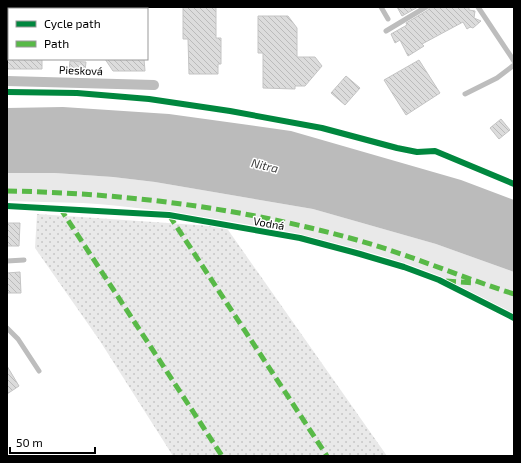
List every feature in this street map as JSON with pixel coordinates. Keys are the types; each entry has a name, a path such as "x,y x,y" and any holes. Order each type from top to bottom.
{"street":[{"name":"Piesková","path":"7,81 154,85"}],"lane":[{"path":"381,7 388,19"},
{"path":"386,31 426,7"},
{"path":"478,7 514,61"},
{"path":"465,94 497,78 514,64"},
{"name":"Vodná","path":"7,206 169,215 300,238 404,267 439,280 514,318"},
{"path":"7,261 24,260"},
{"path":"7,328 18,339 38,372"}],"shaded area":[{"path":"7,173 55,173 113,177 155,182 313,209 436,244 514,272 514,314 446,280 404,263 338,244 272,229 173,213 101,204 7,201"},
{"path":"37,214 226,227 387,456 173,456 100,341 35,248"}],"water":[{"name":"Nitra","path":"63,107 169,114 291,131 461,180 514,200 514,272 436,244 313,209 155,182 113,177 55,173 7,173 7,108"}],"building":[{"path":"183,7 216,7 216,38 221,38 221,64 218,64 218,74 189,74 188,39 183,39"},
{"path":"397,7 418,7 402,16"},
{"path":"430,7 469,7 469,10 475,11 474,18 481,21 473,28 470,27 467,29 463,22 422,44 424,46 408,56 400,40 395,43 391,34 407,25 406,23 428,10"},
{"path":"258,16 288,16 297,28 297,57 315,57 322,66 305,86 295,86 295,89 263,88 263,53 258,53"},
{"path":"7,59 42,60 42,69 7,69"},
{"path":"106,60 144,60 145,71 113,71"},
{"path":"419,60 440,93 406,115 384,80"},
{"path":"70,61 86,62 85,71 69,70"},
{"path":"346,76 360,88 345,105 331,93"},
{"path":"501,119 510,130 499,139 490,128"},
{"path":"7,223 20,223 19,246 7,246"},
{"path":"20,272 21,293 7,293 7,273"},
{"path":"7,366 19,386 7,394"}],"marked path":[{"path":"7,191 51,192 140,199 184,204 271,219 377,246 514,294"},
{"path":"60,208 222,456"},
{"path":"169,215 327,456"},
{"path":"446,281 476,283"}],"cycle path":[{"path":"7,92 77,93 149,99 230,111 322,128 417,152 435,151 514,184"},
{"path":"7,206 169,215 300,238 404,267 439,280 514,318"}]}
